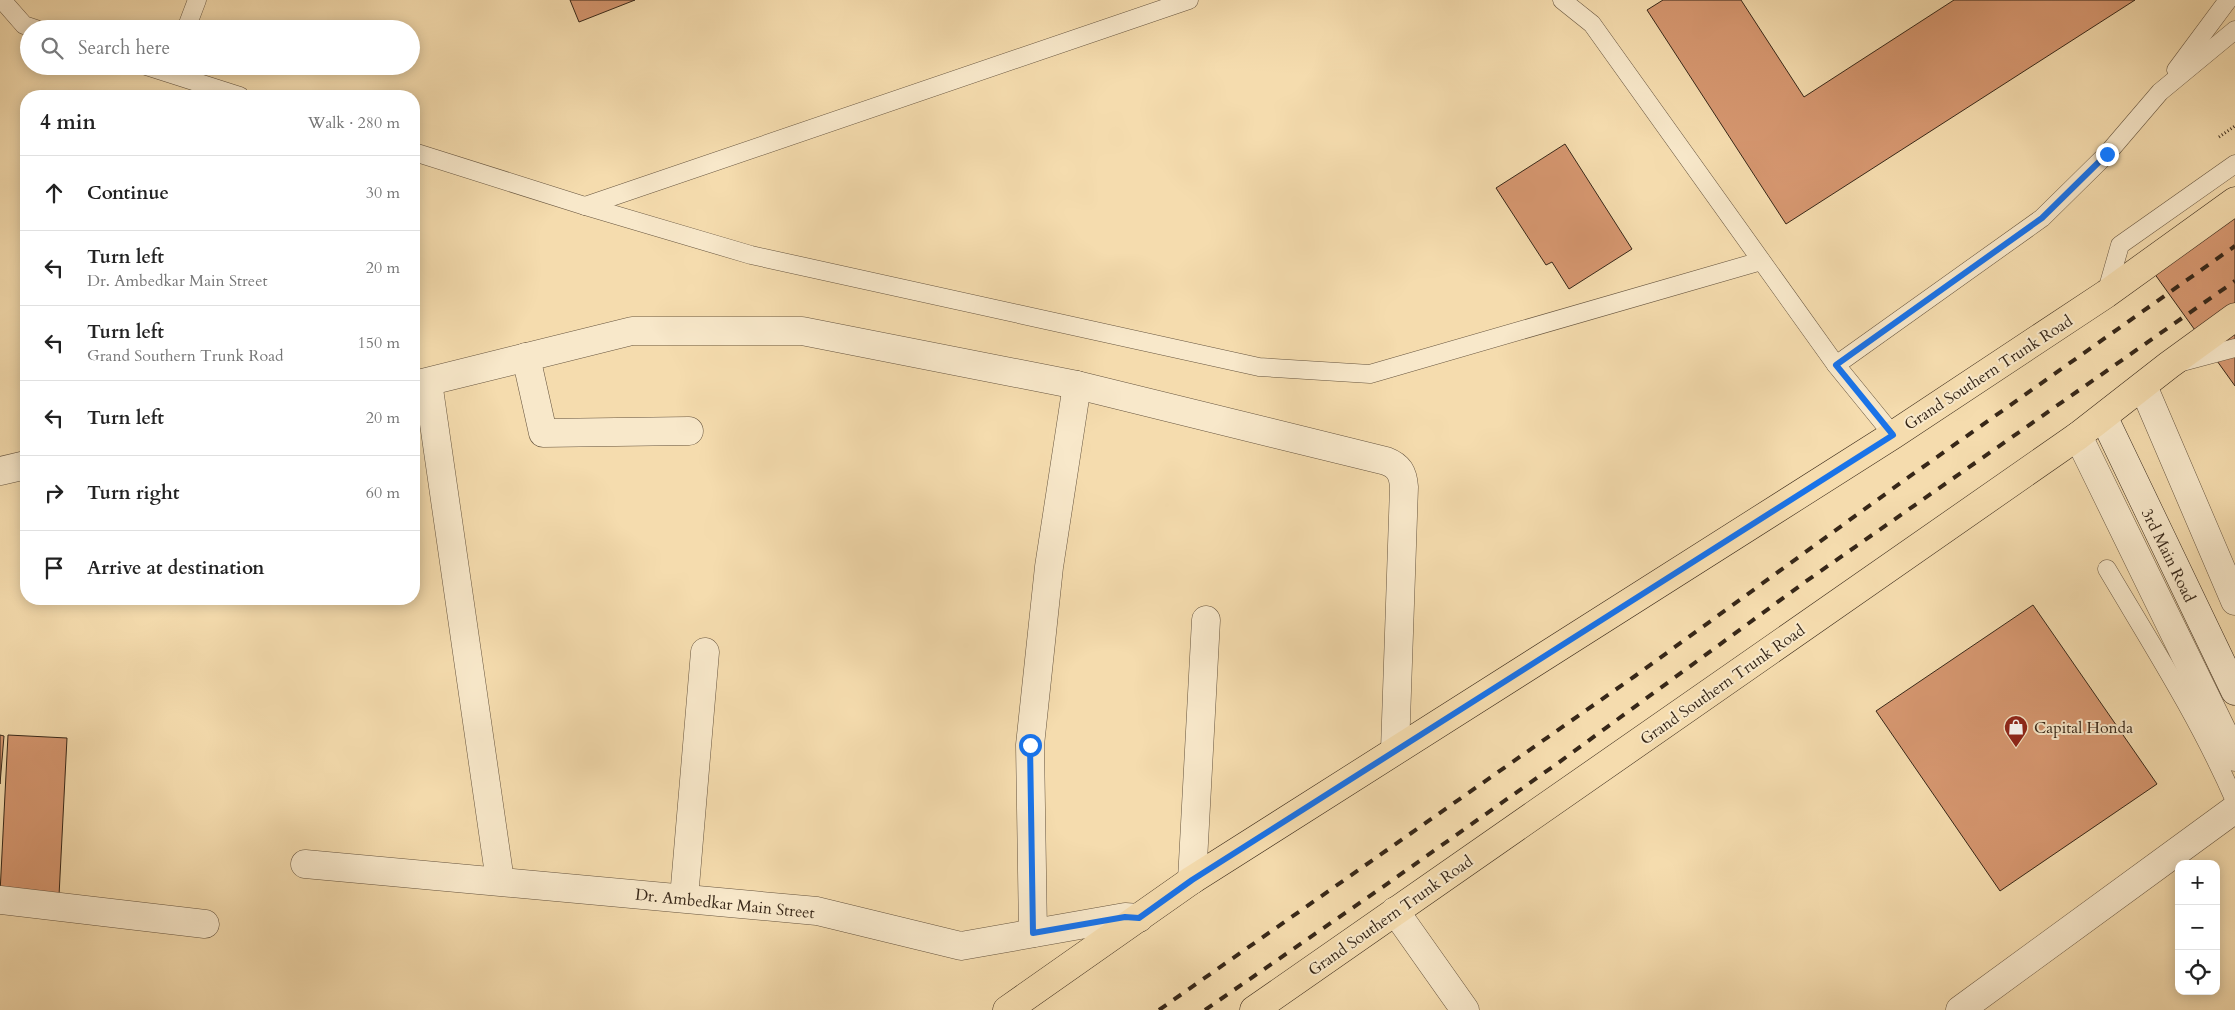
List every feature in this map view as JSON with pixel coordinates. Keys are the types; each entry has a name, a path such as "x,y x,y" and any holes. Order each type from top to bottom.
{"main road":[{"name":"Grand Southern Trunk Road","path":"1007,1010 1192,880 1893,435 2106,294 2235,201"},
{"name":"Grand Southern Trunk Road","path":"1254,1010 2104,418 2168,365 2235,317"}],"street":[{"path":"500,881 421,384 632,331 802,331 1077,385 1396,465 1403,478 1404,487 1395,750"},
{"path":"526,357 543,433 689,431"},
{"path":"1033,933 1030,745 1049,568 1077,385"},
{"path":"2143,386 2235,601"},
{"name":"3rd Main Road","path":"2104,418 2235,691"},
{"path":"2078,436 2235,757"},
{"path":"0,471 20,466"},
{"path":"1192,880 1206,620"},
{"path":"684,898 706,652"},
{"path":"1960,1010 2235,809"},
{"name":"Dr. Ambedkar Main Street","path":"305,864 817,911 961,946 1125,917 1139,918"},
{"path":"0,900 205,924"},
{"path":"1395,911 1465,1010"}],"lane":[{"path":"2,0 20,20"},
{"path":"189,20 197,0"},
{"path":"585,206 1189,0"},
{"path":"1562,0 1592,24 1836,365 1893,435"},
{"path":"1836,365 2042,218 2107,154 2160,92 2228,0"},
{"path":"2160,92 2235,30"},
{"path":"183,75 224,90"},
{"path":"420,154 585,206 751,255 1259,367 1370,374 1761,261"},
{"path":"2106,294 2120,245 2235,164"},
{"path":"2168,365 2235,348"},
{"path":"2107,569 2187,705 2235,801"}],"building":[{"path":"570,0 635,0 579,22"},
{"path":"1663,0 1741,0 1804,97 1954,0 2135,0 1786,224 1647,10"},
{"path":"1565,144 1632,249 1569,289 1552,262 1546,265 1496,188"},
{"path":"2235,215 2235,386 2154,273"},
{"name":"Capital Honda","path":"2033,605 2157,784 2000,891 1876,711"},
{"path":"0,735 4,736 0,784"},
{"path":"8,735 67,738 59,896 0,893"}],"railway":[{"path":"1159,1010 1635,676 1906,479 2235,246"},
{"path":"1205,1010 1558,763 1805,582 2235,281"}],"place":[{"name":"Capital Honda","path":"2016,748"}],"route":[{"path":"1030,745 1033,933 1125,917 1139,918 1192,880 1893,435 1836,365 2042,218 2107,154"}]}
